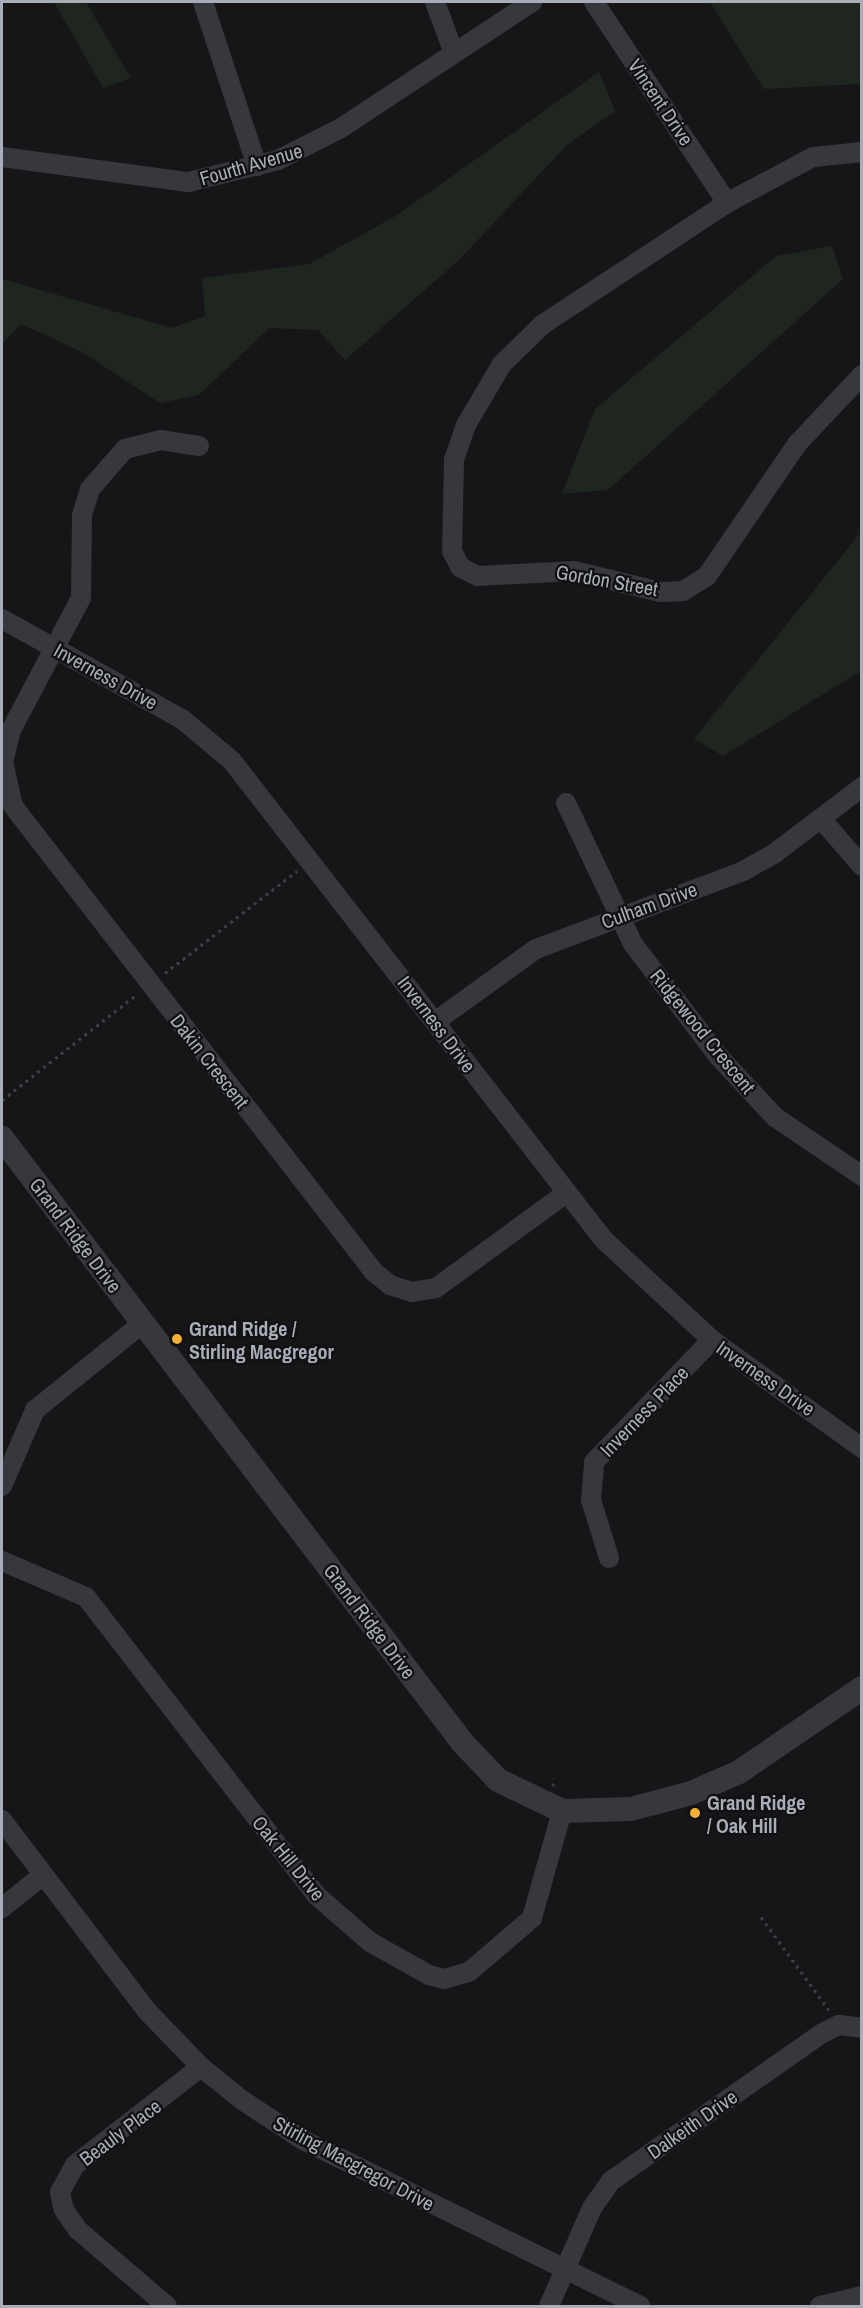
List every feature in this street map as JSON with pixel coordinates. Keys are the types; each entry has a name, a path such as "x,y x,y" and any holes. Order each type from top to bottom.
{"street":[{"path":"203,2 257,166"},
{"path":"435,2 454,52"},
{"name":"Fourth Avenue","path":"2,157 188,182 257,166 314,145 532,2"},
{"name":"Vincent Drive","path":"594,2 727,203"},
{"name":"Gordon Street","path":"861,152 813,157 727,203 542,326 502,364 466,424 454,459 452,551 460,567 478,576 574,571 660,592 683,591 707,576 797,444 861,375"},
{"name":"Dakin Crescent","path":"199,446 141,444 125,449 100,472 82,516 81,598 11,730 3,761 13,806 374,1272 412,1292 436,1288 565,1194"},
{"name":"Inverness Drive","path":"2,620 55,647 203,736 232,761 312,860 436,1021 565,1194 604,1240 712,1340 861,1448"},
{"name":"Culham Drive","path":"436,1021 514,960 618,916 743,871 822,820 861,788"},
{"name":"Ridgewood Crescent","path":"566,803 618,916 719,1057 775,1116 861,1176"},
{"path":"822,820 861,866"},
{"name":"Grand Ridge Drive","path":"2,1138 478,1762 529,1799 562,1811 631,1809 715,1784 861,1688"},
{"path":"2,1486 35,1410 143,1323"},
{"name":"Inverness Place","path":"609,1558 591,1500 594,1462 712,1340"},
{"name":"Oak Hill Drive","path":"2,1561 86,1597 316,1895 370,1942 429,1975 463,1975 532,1918 562,1811"},
{"name":"Stirling Macgregor Drive","path":"2,1820 42,1876 147,2011 201,2067 303,2140 640,2307"},
{"path":"2,1908 42,1876"},
{"path":"839,2025 861,2028"},
{"name":"Dalkeith Drive","path":"549,2307 563,2270 611,2181 839,2025"},
{"name":"Beauly Place","path":"167,2307 78,2230 64,2210 60,2192 75,2165 201,2067"},
{"path":"820,2307 861,2296"}],"path":[{"path":"158,978 312,860"},
{"path":"2,1100 141,991"},
{"path":"761,1917 839,2025"}],"shaded area":[{"path":"54,2 86,2 131,78 103,88"},
{"path":"710,2 861,2 861,84 764,89"},
{"path":"599,72 615,111 567,145 459,260 345,360 318,330 269,328 199,395 160,403 82,352 21,324 2,344 2,279 172,328 205,316 202,278 309,264 397,215"},
{"path":"832,246 843,279 608,490 562,494 595,409 776,256"},
{"path":"861,532 861,671 723,756 694,739"}],"place":[{"name":"Grand Ridge / Stirling Macgregor","path":"177,1339"},
{"name":"Grand Ridge / Oak Hill","path":"695,1813"}]}
